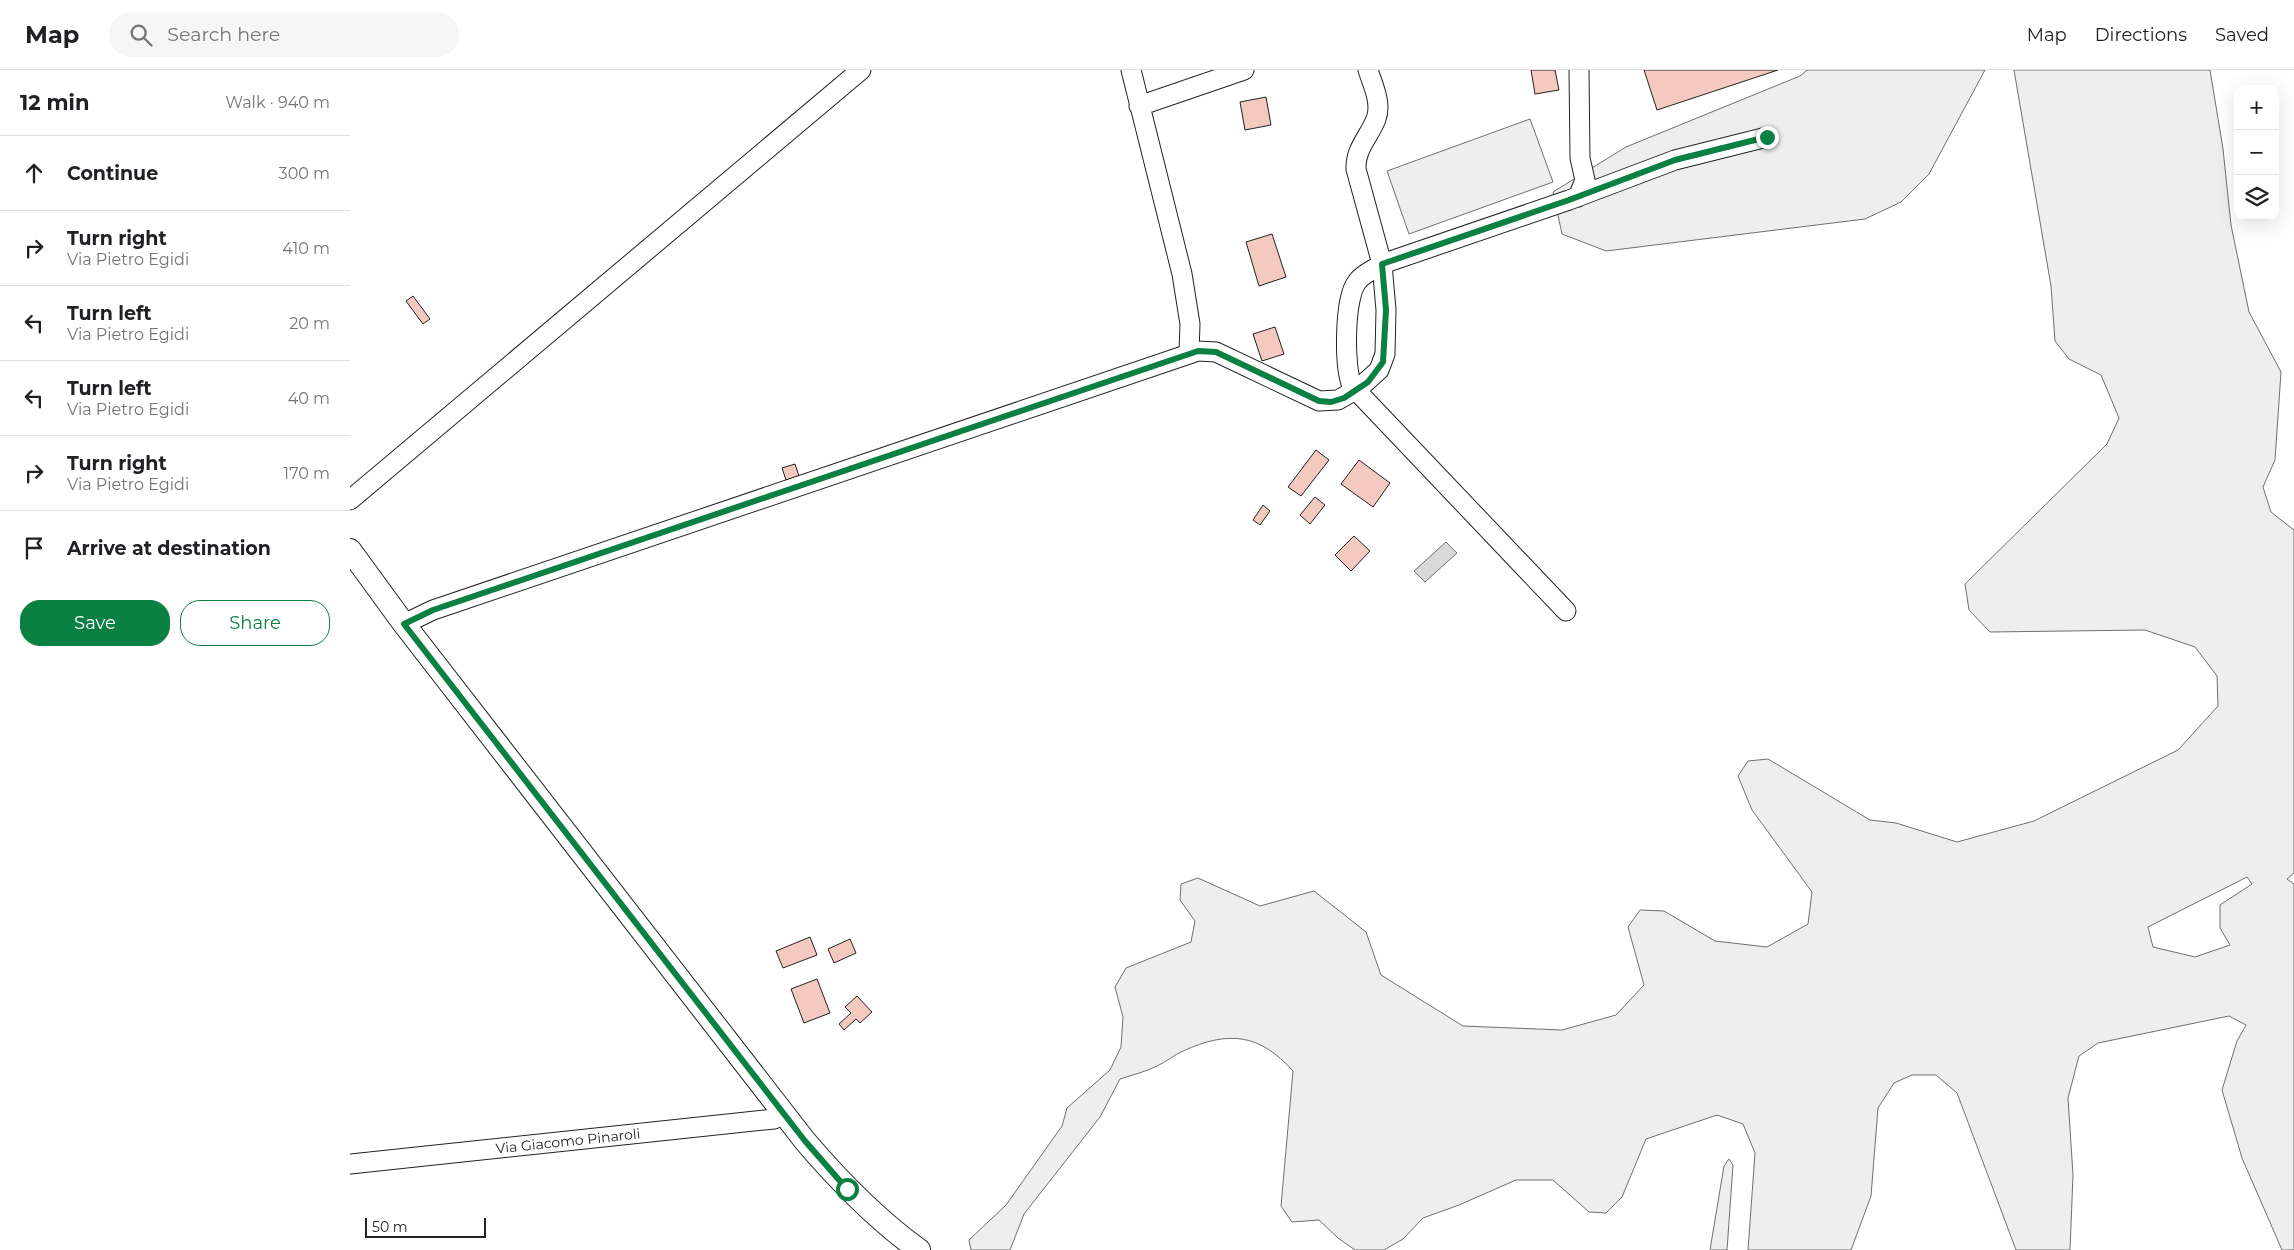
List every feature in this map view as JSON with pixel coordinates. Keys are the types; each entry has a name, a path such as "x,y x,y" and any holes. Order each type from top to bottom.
{"main road":[{"path":"350,550 404,624 783,1112 847,1189 893,1231 919,1250"}],"street":[{"path":"350,500 861,70"},
{"path":"1131,70 1182,274 1190,324 1189,354"},
{"path":"1140,106 1244,70"},
{"path":"404,624 433,610 1189,354 1206,351 1216,352 1319,401 1338,400 1356,390 1373,377 1383,362 1386,310 1382,264 1356,169 1356,159 1377,118 1378,107 1368,70"},
{"path":"1578,197 1585,180 1580,158 1579,70"},
{"path":"1566,611 1356,390 1348,373 1346,355 1352,292 1359,279 1382,264 1578,197 1675,160 1767,137"},
{"name":"Via Giacomo Pinaroli","path":"350,1164 774,1119 783,1112"}],"shaded area":[{"path":"1807,70 1985,70 1929,174 1901,202 1865,219 1606,251 1562,234 1553,192 1626,147 1800,76"},
{"path":"2014,70 2210,70 2223,149 2231,225 2249,312 2281,372 2275,460 2263,487 2271,512 2294,530 2294,873 2287,879 2294,884 2294,1250 2282,1250 2242,1158 2222,1090 2237,1041 2246,1025 2229,1016 2098,1043 2079,1056 2068,1098 2073,1175 2070,1250 2016,1250 1957,1093 1936,1075 1912,1075 1894,1083 1878,1108 1871,1196 1851,1250 1748,1250 1755,1153 1743,1124 1717,1115 1646,1139 1622,1197 1606,1213 1589,1212 1553,1180 1516,1180 1459,1205 1423,1218 1403,1239 1384,1250 1355,1250 1338,1238 1319,1220 1292,1222 1281,1206 1293,1071 1268,1049 1243,1039 1229,1038 1200,1044 1164,1063 1120,1079 1100,1117 1024,1214 1010,1250 971,1250 969,1240 1006,1205 1062,1126 1067,1108 1110,1070 1121,1047 1123,1017 1115,987 1126,968 1191,942 1195,921 1180,900 1181,884 1198,878 1260,906 1314,891 1366,932 1381,975 1463,1026 1562,1030 1616,1015 1644,985 1628,927 1640,910 1664,911 1715,941 1767,947 1808,924 1812,892 1752,810 1738,776 1748,761 1768,759 1870,820 1896,823 1957,842 2034,821 2178,750 2218,706 2217,676 2195,647 2145,630 1990,632 1969,610 1965,584 2107,444 2119,418 2101,375 2069,359 2055,341 2051,286","holes":["2247,877 2252,884 2220,905 2220,928 2230,945 2195,957 2153,947 2148,927"]},
{"path":"1530,119 1553,182 1409,234 1387,171"},
{"path":"1446,542 1457,553 1425,582 1414,571"},
{"path":"1729,1159 1733,1165 1727,1250 1710,1250 1724,1166"}],"building":[{"path":"1531,70 1555,70 1559,90 1535,94"},
{"path":"1644,70 1778,70 1657,110"},
{"path":"1266,97 1271,125 1245,130 1240,102"},
{"path":"1272,234 1286,277 1259,286 1246,242"},
{"path":"413,296 430,319 423,324 406,301"},
{"path":"1275,327 1284,354 1262,361 1253,334"},
{"path":"1316,450 1329,460 1301,496 1288,487"},
{"path":"1359,460 1390,483 1373,507 1341,484"},
{"path":"795,464 799,476 786,480 782,468"},
{"path":"1315,497 1325,505 1310,524 1300,515"},
{"path":"1263,505 1270,511 1260,525 1253,520"},
{"path":"1354,536 1370,551 1351,571 1335,555"},
{"path":"810,937 817,955 783,968 776,951"},
{"path":"850,939 856,953 834,963 828,949"},
{"path":"817,979 830,1013 804,1023 791,989"},
{"path":"857,996 872,1012 860,1023 856,1019 844,1030 839,1024 851,1013 845,1007"}],"route":[{"path":"847,1189 805,1141 404,624 433,610 1198,351 1216,352 1319,401 1331,402 1344,398 1368,382 1379,370 1383,362 1385,354 1386,310 1382,264 1569,200 1675,160 1767,137"}]}
